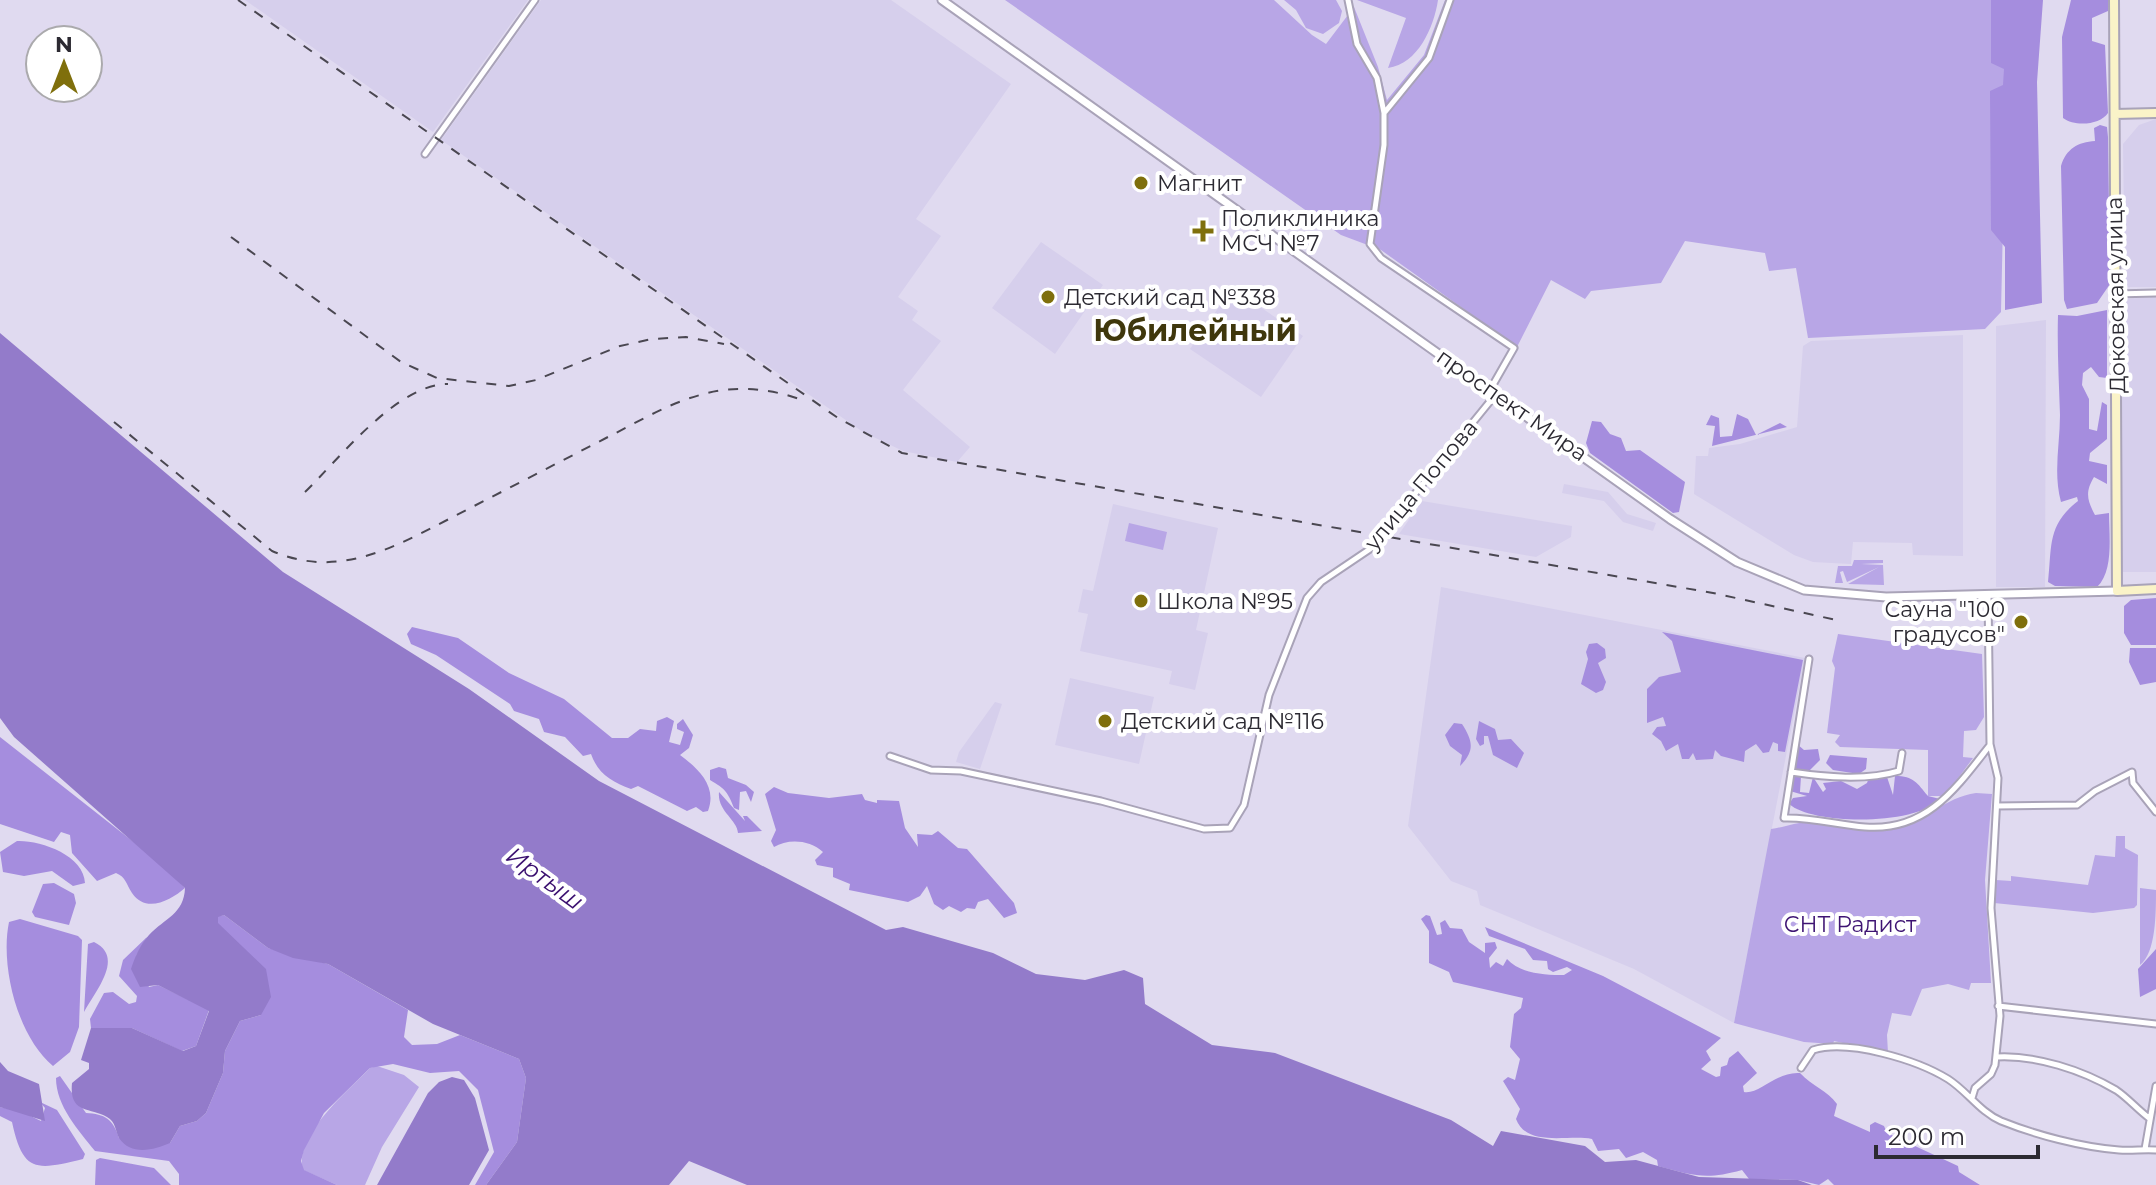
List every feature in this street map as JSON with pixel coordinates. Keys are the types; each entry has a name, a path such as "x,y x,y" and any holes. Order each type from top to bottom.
{"main road":[{"name":"Доковская улица","path":"2114,0 2117,591"},
{"path":"2115,114 2156,113"},
{"name":"проспект Мира","path":"2117,591 2156,589"}],"street":[{"path":"425,154 535,0"},
{"name":"проспект Мира","path":"942,0 1670,519 1720,553 1759,573 1804,590 1843,595 2117,591"},
{"path":"1348,0 1357,44 1377,78 1384,113"},
{"path":"1384,113 1429,58 1450,0"},
{"name":"улица Попова","path":"890,756 931,770 961,771 1101,801 1204,829 1223,831 1230,828 1244,805 1269,695 1307,598 1321,582 1370,549 1493,392 1514,348 1381,258 1370,244 1384,145 1384,113"},
{"path":"2115,294 2156,293"},
{"path":"1972,1098 1975,1088 1991,1074 1997,1057 1998,1006 1991,908 1997,770 1990,744 1988,595"},
{"path":"1809,659 1784,818 1884,828 1917,816 1945,800 1955,792 1990,744"},
{"path":"1791,772 1856,778 1888,775 1899,771 1902,753"},
{"path":"1997,806 2077,805 2095,791 2132,772 2133,783 2156,812"},
{"path":"1998,1006 2156,1024"},
{"path":"1801,1068 1813,1050 1840,1046 1893,1056 1947,1078 1997,1119 2022,1129 2090,1145 2156,1150"},
{"path":"1997,1057 2025,1058 2082,1075 2114,1089 2149,1118"},
{"path":"2145,1149 2156,1086"}],"shaded area":[{"path":"245,0 528,0 433,132"},
{"path":"541,0 891,0 1011,84 916,219 941,236 898,297 918,311 912,320 941,341 903,390 970,447 957,462 903,451 863,432 441,140"},
{"path":"1991,0 2043,0 2037,82 2042,303 2005,310 2005,247 1991,230 1990,91 2003,85 2004,69 1991,63"},
{"path":"2071,0 2108,0 2108,11 2092,18 2092,41 2105,45 2108,113 2099,120 2087,123 2074,123 2063,118 2062,37"},
{"path":"2156,119 2156,287 2125,287 2123,144 2139,125"},
{"path":"2100,125 2107,127 2108,137 2110,284 2097,303 2067,309 2064,300 2061,166 2074,148 2095,141 2094,128"},
{"name":"Детский сад №338","path":"1041,242 1103,285 1055,354 992,308"},
{"path":"1232,288 1303,336 1261,397 1190,349"},
{"path":"2156,297 2156,572 2122,572 2122,299"},
{"path":"2107,310 2107,378 2099,377 2091,367 2083,373 2082,385 2089,399 2089,429 2097,431 2102,402 2107,405 2107,439 2090,453 2089,461 2107,465 2107,484 2094,477 2088,496 2095,515 2109,513 2108,562 2097,587 2055,586 2048,582 2053,537 2061,519 2078,501 2077,497 2061,502 2057,480 2060,415 2058,315 2077,316"},
{"path":"2046,320 2045,587 1996,587 1996,326"},
{"path":"1963,335 1963,556 1913,555 1912,543 1853,542 1851,564 1813,562 1794,555 1694,494 1696,456 1708,456 1709,448 1740,444 1797,427 1803,346 1811,341"},
{"path":"1737,414 1748,419 1756,435 1712,446 1715,426 1706,425 1711,415 1719,418 1720,437 1732,436"},
{"path":"1592,421 1601,422 1610,434 1621,438 1626,451 1640,450 1685,482 1679,512 1673,513 1590,453 1586,443"},
{"path":"1780,423 1787,427 1757,435"},
{"path":"1564,484 1608,492 1627,514 1656,523 1653,531 1623,522 1604,501 1562,493"},
{"path":"1422,501 1572,526 1571,537 1536,557 1399,534"},
{"name":"Школа №95","path":"1113,504 1218,528 1196,630 1208,633 1195,690 1169,684 1172,671 1080,651 1088,614 1078,612 1083,589 1093,591"},
{"path":"1441,587 1805,658 1734,1023 1634,969 1480,905 1477,891 1451,881 1408,826"},
{"path":"2156,598 2156,645 2131,645 2124,633 2124,606 2131,600"},
{"path":"412,627 458,638 509,673 564,699 612,738 628,738 640,729 656,731 657,721 667,717 674,721 669,742 680,745 684,732 677,729 677,724 683,719 693,735 689,748 680,755 699,771 708,785 708,811 703,812 696,807 687,811 638,786 631,789 612,780 602,772 591,754 583,756 565,737 544,732 539,719 514,711 510,704 436,655 411,644 407,634"},
{"path":"1662,632 1803,660 1785,752 1778,751 1778,744 1773,742 1769,752 1763,753 1756,744 1745,751 1744,762 1721,756 1715,750 1713,759 1696,760 1693,753 1689,759 1682,759 1678,744 1666,751 1661,741 1652,734 1657,727 1666,726 1663,717 1647,723 1647,689 1659,677 1681,672 1672,641"},
{"path":"1597,643 1605,649 1606,658 1598,663 1606,682 1603,690 1596,693 1581,684 1589,644"},
{"path":"2130,648 2156,648 2156,682 2140,685 2129,662"},
{"name":"Детский сад №116","path":"1070,678 1154,697 1139,764 1055,745"},
{"path":"995,702 1002,704 980,769 956,762 959,752"},
{"path":"1479,721 1495,729 1498,740 1511,739 1524,753 1517,768 1493,755 1488,736 1484,736 1484,744 1480,746 1476,739"},
{"path":"1454,723 1462,724 1471,746 1460,766 1462,755 1450,746 1445,735"},
{"path":"0,737 168,869 185,888 158,903 144,903 116,873 97,881 72,853 70,835 61,832 54,842 0,824"},
{"path":"1797,744 1804,750 1818,749 1820,760 1810,770 1794,770"},
{"path":"1830,755 1867,758 1866,769 1859,774 1833,770 1826,763"},
{"path":"719,767 726,769 728,778 754,792 751,802 746,791 740,792 739,810 734,808 723,789 710,780 710,770"},
{"path":"1792,774 1801,776 1800,792 1809,793 1813,777 1823,792 1826,789 1823,783 1841,781 1857,789 1867,783 1869,777 1887,777 1893,795 1895,776 1901,776 1918,784 1928,796 1940,799 1928,808 1889,818 1866,820 1820,816 1789,804 1793,798 1807,796 1790,791"},
{"path":"774,787 788,793 829,798 862,794 865,800 877,803 877,800 899,801 905,828 918,847 917,834 932,835 938,831 958,848 967,849 1014,903 1017,913 1004,918 988,899 978,902 975,909 967,908 961,912 949,906 943,910 934,904 927,886 920,896 908,902 849,890 850,884 833,877 833,868 817,865 815,860 823,852 817,848 798,842 774,847 771,841 776,830 765,794"},
{"path":"719,792 745,821 743,816 747,816 762,831 738,833 721,804"},
{"path":"17,841 48,846 69,857 83,873 85,883 73,886 52,871 24,876 3,872 0,852"},
{"path":"54,883 74,894 76,903 69,925 35,917 32,912 43,884"},
{"path":"224,915 268,948 328,964 408,1010 404,1037 412,1045 437,1044 460,1035 519,1059 526,1078 517,1142 486,1185 475,1185 494,1152 478,1090 459,1071 430,1073 393,1064 370,1068 324,1113 304,1150 301,1161 304,1170 337,1185 179,1185 179,1174 169,1161 95,1151 64,1108 56,1078 60,1076 86,1113 103,1116 111,1122 119,1138 170,1143 180,1126 197,1121 206,1113 223,1073 225,1051 240,1021 261,1015 217,923 218,916"},
{"path":"1430,916 1437,935 1442,934 1440,923 1445,920 1450,928 1462,929 1469,942 1485,953 1485,943 1495,942 1497,948 1489,958 1490,968 1496,962 1503,966 1507,959 1519,968 1534,973 1564,975 1572,970 1567,967 1553,972 1548,969 1547,961 1533,960 1525,949 1489,936 1485,927 1603,976 1721,1038 1706,1051 1711,1060 1701,1069 1720,1076 1721,1067 1727,1065 1729,1058 1738,1051 1757,1073 1743,1086 1744,1092 1756,1090 1792,1073 1800,1073 1837,1104 1834,1116 1870,1132 1870,1125 1875,1122 1884,1126 1887,1133 1958,1166 1959,1172 1980,1185 1834,1185 1828,1179 1819,1185 1798,1180 1749,1179 1742,1170 1700,1176 1658,1166 1657,1160 1643,1152 1626,1158 1619,1149 1598,1151 1592,1139 1529,1134 1516,1119 1520,1109 1503,1081 1508,1077 1515,1080 1520,1059 1510,1047 1514,1014 1521,1008 1523,998 1453,982 1449,972 1429,963 1429,931 1421,919"},
{"path":"20,919 78,936 82,940 79,1027 70,1052 53,1066 30,1037 9,979 9,922"},
{"path":"147,937 136,956 149,987 158,985 209,1010 196,1046 182,1051 132,1028 91,1028 90,1019 104,993 113,992 129,1004 136,1002 137,996 119,976 123,960"},
{"path":"94,942 103,948 108,965 101,984 84,1012 88,944"},
{"path":"2156,949 2156,989 2140,997 2138,969"},
{"path":"40,1102 57,1110 85,1154 83,1159 43,1166 27,1159 16,1139 12,1122 0,1116 0,1107 20,1111 41,1121 45,1108"},
{"path":"100,1158 154,1168 171,1185 95,1185 96,1160"}],"green space":[{"path":"1005,0 1274,0 1326,44 1354,7 1378,67 1387,100 1424,55 1445,0 2008,0 2001,312 1985,329 1808,338 1796,268 1769,271 1765,253 1685,241 1661,283 1591,291 1585,299 1551,280 1517,347 1381,250 1341,235"},
{"path":"1284,0 1336,0 1342,11 1339,23 1323,34 1306,28 1296,10"},
{"path":"1357,0 1438,0 1423,43 1408,59 1388,68 1406,18"},
{"path":"1129,523 1167,532 1163,550 1125,541"},
{"path":"1854,560 1883,560 1883,563 1861,564 1883,565 1884,585 1848,584 1879,567 1847,582 1843,571 1840,572 1843,583 1835,583 1838,566 1852,566"},
{"path":"1838,634 1982,654 1984,717 1976,730 1964,731 1963,757 1973,758 1945,796 1928,796 1928,750 1840,747 1835,742 1840,735 1827,733 1835,668 1832,661"},
{"name":"СНТ Радист","path":"1976,793 1992,794 1985,880 1991,983 1971,983 1969,990 1948,984 1922,989 1911,1016 1892,1013 1887,1035 1888,1053 1834,1041 1833,1044 1804,1042 1734,1023 1771,829 1808,822 1865,829 1895,828 1916,821 1954,799"},
{"path":"2116,836 2125,836 2125,848 2138,855 2137,905 2134,908 2093,913 1994,903 1996,880 2011,881 2011,876 2088,885 2095,855 2115,857"},
{"path":"2140,888 2156,890 2152,942 2140,965"},
{"path":"377,1066 404,1075 419,1087 382,1147 365,1185 337,1185 303,1170 302,1157 314,1129 370,1068"}],"water":[{"name":"Иртыш","path":"0,333 283,572 469,689 599,781 886,930 903,927 993,953 1036,974 1085,980 1124,970 1143,978 1145,1004 1212,1045 1275,1053 1451,1120 1493,1146 1501,1131 1585,1146 1605,1162 1636,1160 1699,1177 1798,1180 1812,1185 747,1185 689,1161 669,1185 486,1185 517,1142 526,1078 519,1059 433,1024 328,964 293,958 268,948 224,915 218,917 218,923 266,969 271,997 261,1015 240,1021 225,1051 223,1073 206,1113 197,1121 180,1126 170,1143 150,1149 130,1147 119,1138 110,1119 82,1108 74,1100 72,1083 89,1069 89,1063 81,1060 91,1028 132,1028 183,1051 196,1046 209,1011 158,985 140,987 131,969 146,939 181,904 185,888 14,737 0,718"},
{"path":"0,1062 8,1071 39,1084 45,1121 0,1107"},
{"path":"452,1077 464,1080 475,1098 489,1150 469,1185 377,1185 428,1093 439,1082"}],"railway":[{"path":"238,0 838,418 902,453 1713,593 1841,621"},
{"path":"231,237 401,362 437,378 509,386 536,380 620,346 652,339 686,337 724,344"},
{"path":"305,492 370,425 390,409 429,387 448,384"},
{"path":"114,422 272,551 319,562 363,557 406,541 652,414 688,399 738,389 777,393 802,400"}],"place":[{"name":"Магнит","path":"1141,183"},
{"name":"Поликлиника МСЧ №7","path":"1203,231"},
{"name":"Детский сад №338","path":"1048,297"},
{"name":"Школа №95","path":"1141,601"},
{"name":"Сауна \"100 градусов\"","path":"2021,622"},
{"name":"Детский сад №116","path":"1105,721"}],"district":[{"name":"Юбилейный","path":"1195,330"}]}
